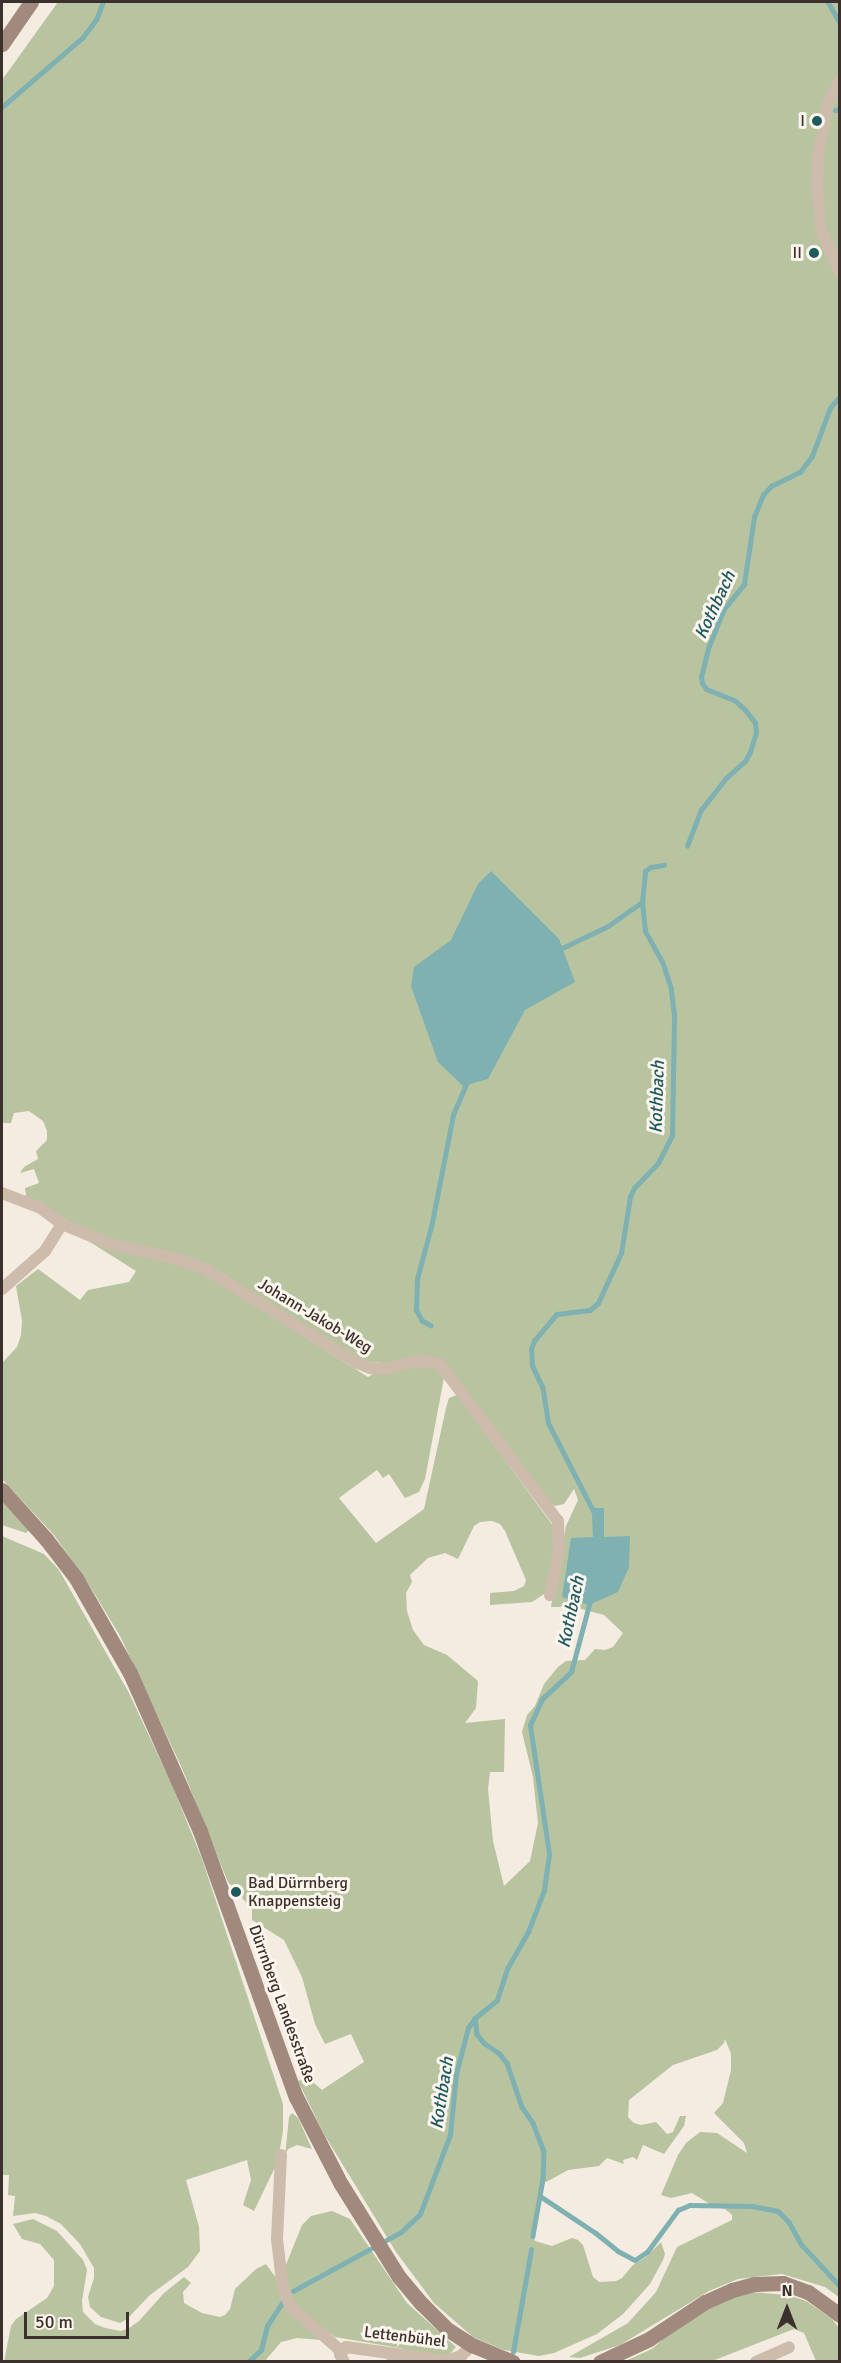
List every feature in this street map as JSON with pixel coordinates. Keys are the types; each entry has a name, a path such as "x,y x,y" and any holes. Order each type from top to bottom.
{"main road":[{"path":"2,44 31,2"},
{"name":"Dürrnberg Landesstraße","path":"2,1490 46,1539 76,1578 130,1673 200,1831 296,2097 341,2184 399,2277 447,2329 472,2345 513,2361"},
{"path":"600,2361 649,2339 705,2302 732,2290 754,2284 783,2283 808,2292 840,2314"}],"street":[{"path":"840,81 826,109 818,157 820,222 827,246 840,272"},
{"name":"Johann-Jakob-Weg","path":"2,1193 39,1207 62,1224 110,1244 178,1259 206,1269 357,1363 370,1368 386,1369 419,1361 440,1364 558,1521 559,1549 550,1595"},
{"path":"2,1289 45,1251 62,1224"},
{"path":"281,2155 277,2239 283,2289 291,2307 342,2356"},
{"name":"Lettenbühel","path":"342,2356 346,2347 353,2347 446,2361 461,2356 472,2345"},
{"path":"756,2361 789,2347"}],"green space":[{"path":"58,2 839,2 839,2297 825,2287 782,2274 738,2279 709,2291 620,2345 580,2358 569,2357 628,2323 656,2292 677,2247 732,2220 732,2215 725,2209 713,2206 692,2193 671,2198 661,2195 678,2155 686,2143 700,2132 717,2133 747,2153 744,2143 714,2113 723,2103 731,2070 731,2054 725,2039 717,2050 673,2065 629,2100 628,2117 634,2123 641,2125 656,2122 667,2134 673,2132 680,2116 686,2116 684,2126 664,2154 643,2145 637,2160 633,2157 623,2160 624,2164 607,2158 599,2166 568,2170 546,2182 543,2180 533,2236 535,2241 552,2246 572,2238 578,2240 583,2245 593,2277 599,2282 616,2281 622,2278 633,2265 646,2257 661,2242 665,2254 663,2260 650,2284 623,2314 597,2334 554,2353 539,2356 504,2350 473,2337 434,2303 396,2252 324,2134 298,2081 307,2077 322,2090 364,2062 351,2034 325,2044 315,2024 302,1977 284,1940 252,1920 252,1909 228,1882 181,1766 120,1636 88,1583 54,1535 2,1479 2,1363 17,1347 21,1335 22,1321 16,1286 38,1269 80,1300 88,1290 129,1282 136,1271 82,1237 201,1272 368,1377 378,1371 383,1363 370,1362 353,1355 233,1280 83,1229 26,1196 25,1188 39,1183 34,1169 20,1173 24,1167 38,1159 36,1151 47,1140 47,1131 43,1121 29,1111 14,1113 11,1123 2,1123 2,80","holes":["446,1367 547,1502 555,1506 564,1504 574,1489 578,1500 566,1526 551,1607 574,1607 604,1615 623,1633 613,1647 605,1650 595,1649 585,1660 566,1661 558,1667 544,1684 535,1706 527,1715 522,1732 533,1777 538,1823 530,1861 504,1886 493,1841 488,1789 490,1772 504,1772 505,1719 465,1723 476,1708 478,1681 447,1655 424,1645 413,1630 407,1611 406,1593 412,1582 410,1575 428,1558 445,1553 458,1559 474,1526 480,1522 492,1521 500,1524 505,1531 526,1580 524,1586 514,1591 490,1593 490,1605 532,1602 547,1592 556,1538 554,1527 457,1395 449,1398 446,1408 424,1509 376,1543 339,1498 377,1470 383,1478 389,1474 405,1498 419,1492 425,1479"]},
{"path":"2,1500 30,1529 26,1533 2,1525"},
{"path":"2,1536 44,1554 59,1570 129,1693 172,1785 202,1859 283,2104 283,2131 278,2161 254,2211 243,2205 251,2180 247,2160 186,2180 199,2227 200,2251 188,2267 150,2295 127,2319 120,2323 101,2317 90,2307 88,2297 94,2278 94,2268 80,2244 61,2224 46,2216 35,2213 13,2216 15,2196 8,2195 9,2175 2,2175"},
{"path":"292,2113 298,2118 312,2149 297,2145 288,2149 285,2155 289,2117"},
{"path":"332,2211 350,2219 407,2303 456,2347 443,2361 384,2361 405,2349 335,2337 302,2313 289,2296 285,2267 302,2225 311,2216"},
{"path":"33,2219 57,2231 83,2260 87,2270 82,2301 83,2312 95,2324 121,2331 129,2328 139,2321 164,2293 184,2277 191,2283 183,2292 184,2303 202,2313 220,2317 230,2309 235,2289 256,2269 266,2264 321,2340 297,2338 281,2342 265,2361 4,2362 11,2326 16,2319 47,2298 54,2286 54,2260 40,2244 22,2239 13,2224"},
{"path":"750,2292 788,2295 806,2301 832,2319 839,2328 839,2361 816,2361 804,2333 794,2329 712,2361 623,2362 652,2349 680,2325 705,2310 730,2297"}],"water":[{"path":"491,871 559,939 575,982 525,1010 488,1079 463,1086 438,1062 411,986 414,967 451,940 478,884"},
{"path":"595,1508 604,1508 604,1537 630,1536 629,1567 618,1592 589,1605 562,1597 571,1538 593,1537 592,1517"}],"waterway":[{"path":"2,107 83,37 96,20 103,2"},
{"name":"Kothbach","path":"828,2 840,23"},
{"path":"835,110 840,109"},
{"name":"Kothbach","path":"687,846 701,810 725,779 745,761 756,732 755,723 745,710 735,701 706,689 702,683 701,677 709,646 724,609 744,584 754,517 763,495 771,486 800,472 812,456 830,408 840,396"},
{"name":"Kothbach","path":"595,1515 548,1423 542,1387 532,1366 531,1349 534,1341 557,1314 590,1310 598,1303 621,1253 630,1197 634,1188 658,1163 672,1135 674,1015 671,989 662,962 645,931 642,902 645,871 651,867 664,865"},
{"name":"Kothbach","path":"558,950 608,926 642,902"},
{"name":"Kothbach","path":"431,1326 422,1321 416,1310 417,1279 432,1223 453,1115 467,1082"},
{"name":"Kothbach","path":"293,2291 401,2232 420,2214 450,2135 456,2074 468,2028 475,2018 497,2000 507,1969 528,1932 544,1890 549,1854 530,1725 542,1699 571,1672 590,1601"},
{"path":"475,2018 477,2034 507,2063 522,2107 533,2123 544,2151 543,2179 533,2236"},
{"path":"540,2196 596,2233 618,2251 635,2260 647,2252 678,2210 690,2205 752,2206 778,2211 789,2222 802,2245 840,2286"},
{"path":"513,2352 531,2250"},
{"name":"Kothbach","path":"248,2362 261,2350 267,2326 282,2303"}],"place":[{"name":"I","path":"817,121"},
{"name":"II","path":"814,253"},
{"name":"Bad Dürrnberg Knappensteig","path":"236,1892"}]}
